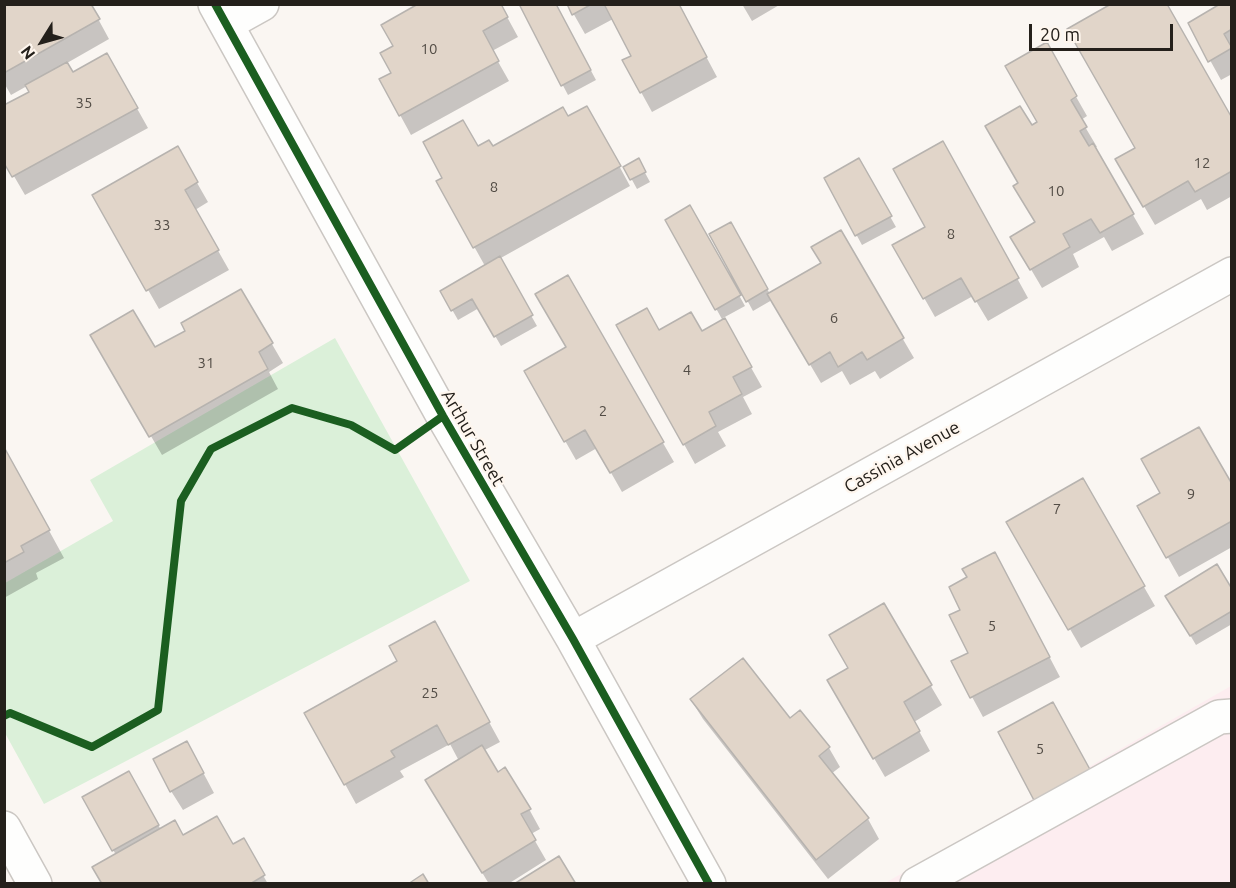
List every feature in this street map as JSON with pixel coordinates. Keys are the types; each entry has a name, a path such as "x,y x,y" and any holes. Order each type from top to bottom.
{"street":[{"path":"221,14 262,4"},
{"name":"Arthur Street","path":"221,14 443,416 573,639 709,884"},
{"name":"Cassinia Avenue","path":"573,639 1232,274"},
{"path":"917,884 1219,717 1232,716"},
{"path":"4,828 35,884"}],"shaded area":[{"path":"1231,686 1231,883 885,883"}],"green space":[{"path":"335,338 470,581 44,804 5,733 5,583 113,521 90,480"}],"building":[{"path":"4,4 91,4 100,19 4,73"},
{"path":"418,4 501,4 508,17 483,31 499,61 399,116 379,79 391,73 380,53 393,46 381,25"},
{"path":"519,4 556,4 591,70 561,86"},
{"path":"567,4 592,4 572,15"},
{"path":"604,4 679,4 707,57 640,93 622,60 631,56"},
{"path":"1111,4 1167,4 1232,118 1232,171 1195,192 1188,181 1143,207 1115,159 1135,148 1067,29"},
{"path":"1220,4 1232,4 1232,29 1224,34 1232,48 1208,62 1188,23"},
{"path":"1047,42 1077,96 1071,100 1087,127 1080,131 1089,146 1093,143 1134,214 1100,233 1091,219 1063,234 1070,247 1030,270 1010,237 1035,222 1013,186 1018,183 985,126 1020,106 1032,125 1037,122 1005,66"},
{"path":"107,53 138,108 12,177 4,163 4,105 29,92 25,85 67,62 73,72"},
{"path":"587,106 621,166 473,248 436,181 442,178 423,142 463,120 478,146 489,140 493,146 563,107 568,116"},
{"path":"943,141 1019,278 975,302 961,278 923,299 892,245 925,227 893,169"},
{"path":"178,146 198,182 185,190 219,250 146,291 92,195"},
{"path":"639,158 646,172 630,180 623,167"},
{"path":"859,158 892,216 855,236 824,178"},
{"path":"690,205 741,295 715,310 665,220"},
{"path":"731,222 768,289 746,302 709,234"},
{"path":"841,230 904,338 867,360 862,352 838,367 830,352 809,365 767,294 821,263 811,247"},
{"path":"500,256 533,315 494,337 472,299 451,311 440,291"},
{"path":"568,275 664,442 610,473 585,430 564,442 524,371 566,347 535,294"},
{"path":"241,289 273,343 259,352 268,369 149,437 90,335 133,310 155,347 185,331 181,323"},
{"path":"647,308 659,330 691,312 702,331 725,318 752,367 733,377 742,394 709,412 716,426 683,445 616,325"},
{"path":"1199,427 1232,484 1232,521 1166,558 1137,506 1160,493 1141,459"},
{"path":"4,447 50,530 21,546 24,552 4,563"},
{"path":"1083,478 1145,586 1068,630 1006,522"},
{"path":"995,552 1050,657 970,698 951,661 968,653 949,615 960,610 949,587 967,577 962,569"},
{"path":"1217,564 1232,589 1232,611 1190,636 1165,596"},
{"path":"884,603 932,685 904,702 920,731 873,759 827,680 848,668 829,635"},
{"path":"435,621 490,722 448,745 437,725 391,751 395,757 344,785 304,713 397,661 389,646"},
{"path":"743,658 790,718 800,710 830,747 819,756 869,818 816,860 690,699"},
{"path":"1053,702 1093,775 1037,806 998,732"},
{"path":"187,741 204,773 170,792 153,759"},
{"path":"482,745 498,772 505,767 531,809 521,814 536,840 482,873 425,780"},
{"path":"129,771 159,825 112,851 82,797"},
{"path":"217,816 233,844 244,838 265,875 250,884 102,884 92,867 175,820 183,835"},
{"path":"559,856 576,884 514,884"},
{"path":"423,874 429,884 408,884"}],"cycle path":[{"path":"215,4 443,416 573,639 709,884"},
{"path":"4,716 10,713 92,747 158,710 181,501 211,449 292,408 351,425 395,450 443,416"}]}
